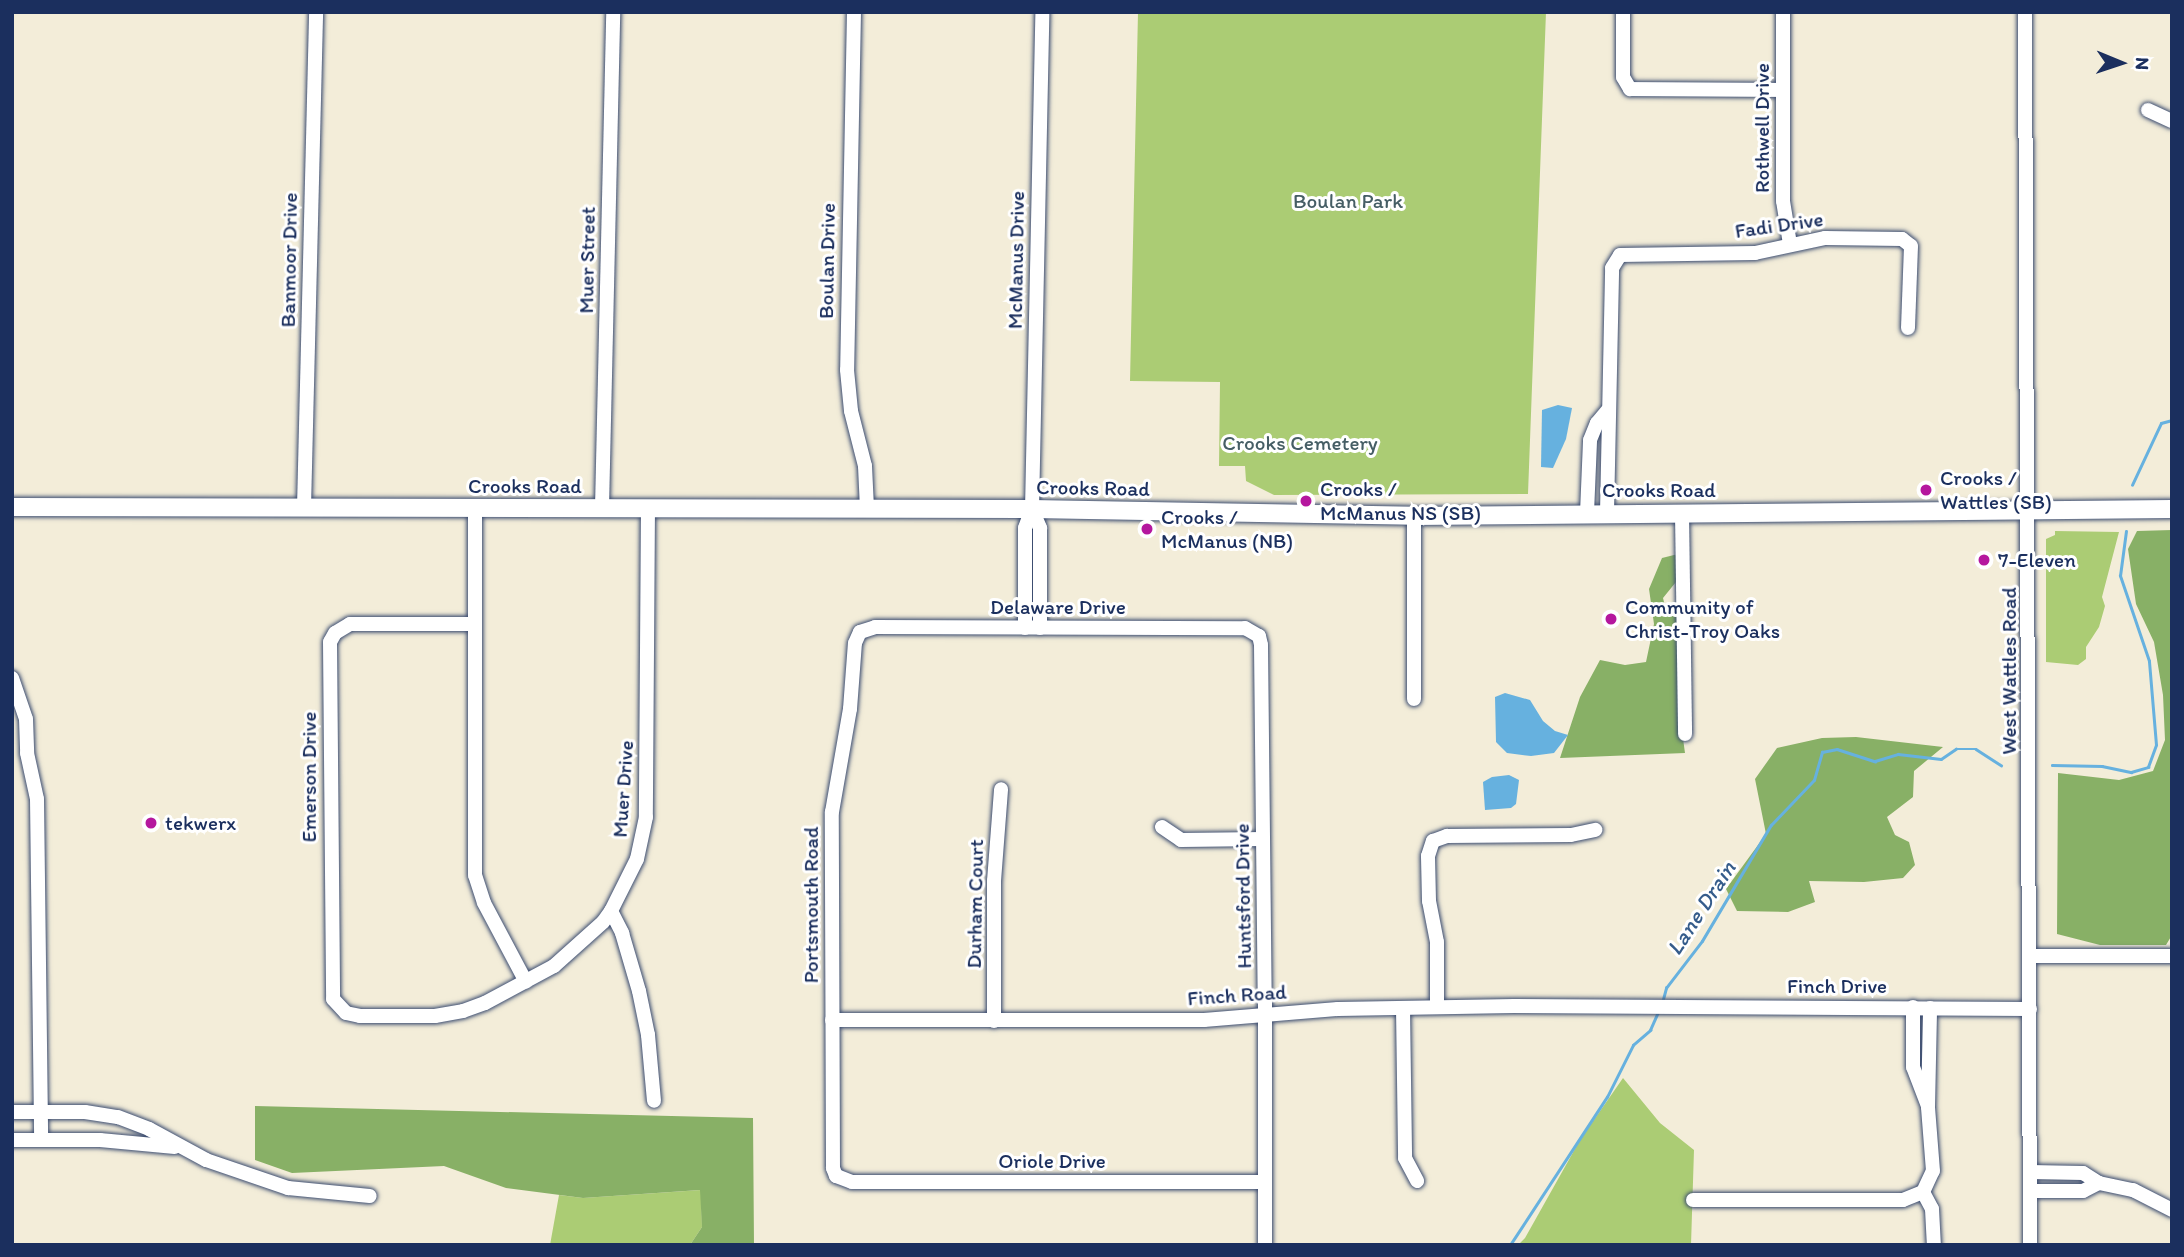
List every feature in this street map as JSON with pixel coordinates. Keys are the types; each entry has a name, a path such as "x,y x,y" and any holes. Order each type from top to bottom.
{"main road":[{"name":"Crooks Road","path":"12,507 1032,509 1414,516 2029,508 2172,509"}],"street":[{"name":"Banmoor Drive","path":"304,508 316,12"},
{"name":"Muer Street","path":"602,508 613,12"},
{"name":"Boulan Drive","path":"854,12 847,370 851,411 866,475 867,508"},
{"name":"McManus Drive","path":"1032,509 1042,12"},
{"path":"1623,12 1623,77 1630,89 1783,90"},
{"name":"Rothwell Drive","path":"1783,12 1783,201 1790,244"},
{"name":"West Wattles Road","path":"2025,12 2030,1245"},
{"path":"2148,110 2172,121"},
{"name":"Fadi Drive","path":"1607,411 1613,263 1625,254 1755,253 1825,238 1897,238 1911,246 1908,328"},
{"path":"1606,513 1607,411"},
{"path":"1587,513 1590,440 1597,422 1607,411"},
{"name":"Muer Drive","path":"390,1016 454,1014 485,1003 526,982 567,956 611,911 637,859 646,817 648,507"},
{"path":"475,509 475,875 484,903 526,982"},
{"path":"1025,628 1025,528 1032,509"},
{"path":"1032,509 1041,528 1040,628"},
{"path":"1682,513 1685,734"},
{"path":"1414,516 1414,699"},
{"name":"Emerson Drive","path":"390,1016 346,1013 331,992 330,642 335,633 350,624 474,624"},
{"name":"Delaware Drive","path":"860,632 870,627 1245,628 1255,632"},
{"name":"Portsmouth Road","path":"839,1178 833,1168 832,812 850,709 855,643 860,632"},
{"name":"Huntsford Drive","path":"1255,632 1261,646 1265,1245"},
{"path":"12,679 26,719 27,752 36,789 39,831 41,1139"},
{"path":"12,738 27,752"},
{"name":"Durham Court","path":"994,1021 994,881 1001,789"},
{"path":"1162,827 1181,840 1263,839"},
{"path":"1437,1007 1437,942 1429,901 1428,856 1433,841 1447,836 1571,835 1595,830"},
{"path":"611,911 622,933 639,991 651,1056 653,1101"},
{"path":"2029,956 2172,956"},
{"name":"Finch Road","path":"832,1020 1203,1020 1265,1014 1404,1008 1644,1006"},
{"name":"Finch Drive","path":"1644,1006 2030,1009"},
{"path":"1913,1007 1913,1067 1928,1107"},
{"path":"1404,1008 1405,1158 1417,1181"},
{"path":"1693,1200 1903,1200 1923,1192 1933,1171 1928,1107 1930,1008"},
{"path":"12,1112 85,1112 118,1117 149,1129 180,1148 288,1188 370,1196"},
{"path":"12,1140 100,1140 180,1148"},
{"path":"2030,1172 2083,1173 2099,1183 2133,1190 2172,1210"},
{"name":"Oriole Drive","path":"839,1178 852,1182 1265,1182"},
{"path":"2030,1191 2083,1191 2099,1183"},
{"path":"1923,1192 1932,1209 1934,1245"}],"green space":[{"name":"Boulan Park","path":"1138,12 1546,12 1528,494 1274,495 1246,481 1245,466 1219,466 1220,382 1130,381"},
{"path":"2172,530 2172,935 2166,945 2100,945 2057,934 2058,773 2119,780 2153,771 2165,740 2163,695 2154,642 2136,604 2128,549 2137,531"},
{"path":"2055,531 2119,532 2102,597 2105,606 2099,627 2086,647 2086,659 2078,665 2046,662 2046,539 2055,535"},
{"path":"1678,554 1680,577 1663,598 1666,610 1680,619 1680,717 1685,753 1560,758 1580,697 1600,660 1625,665 1646,662 1654,624 1649,589 1662,558"},
{"path":"1856,737 1943,747 1914,771 1913,797 1887,817 1895,835 1909,842 1915,865 1903,878 1864,882 1809,881 1815,902 1788,912 1737,911 1726,889 1766,834 1755,779 1777,748 1822,738"},
{"path":"1623,1078 1660,1123 1694,1150 1691,1245 1518,1245 1525,1238 1580,1140"},
{"path":"255,1106 753,1118 754,1245 690,1245 702,1227 700,1190 583,1198 506,1188 444,1166 292,1173 255,1160"},
{"path":"701,1190 702,1227 690,1245 550,1245 559,1195 583,1198"}],"water":[{"path":"1558,405 1572,408 1566,439 1553,468 1541,467 1542,410"},
{"path":"1505,693 1530,700 1543,721 1555,731 1568,735 1554,753 1531,756 1507,753 1496,742 1495,697"},
{"path":"1509,775 1519,780 1516,804 1511,808 1485,810 1483,782 1492,777"}],"waterway":[{"name":"Lane Drain","path":"2132,485 2161,423 2172,420"},
{"name":"Lane Drain","path":"2052,765 2102,766 2131,772 2148,767 2156,745 2149,661 2120,576 2126,531"},
{"name":"Lane Drain","path":"1662,1003 1666,988 1702,941 1771,825 1814,780 1822,752 1837,749 1875,761 1898,754 1941,759 1956,749 1976,749 2001,765"},
{"name":"Lane Drain","path":"1510,1245 1607,1097 1633,1045 1650,1030 1658,1012"}],"place":[{"name":"Crooks / Wattles (SB)","path":"1926,490"},
{"name":"Crooks / McManus NS (SB)","path":"1306,501"},
{"name":"Crooks / McManus (NB)","path":"1147,529"},
{"name":"7-Eleven","path":"1984,560"},
{"name":"Community of Christ-Troy Oaks","path":"1611,619"},
{"name":"tekwerx","path":"151,823"}],"park label":[{"name":"Crooks Cemetery","path":"1300,443"}]}
